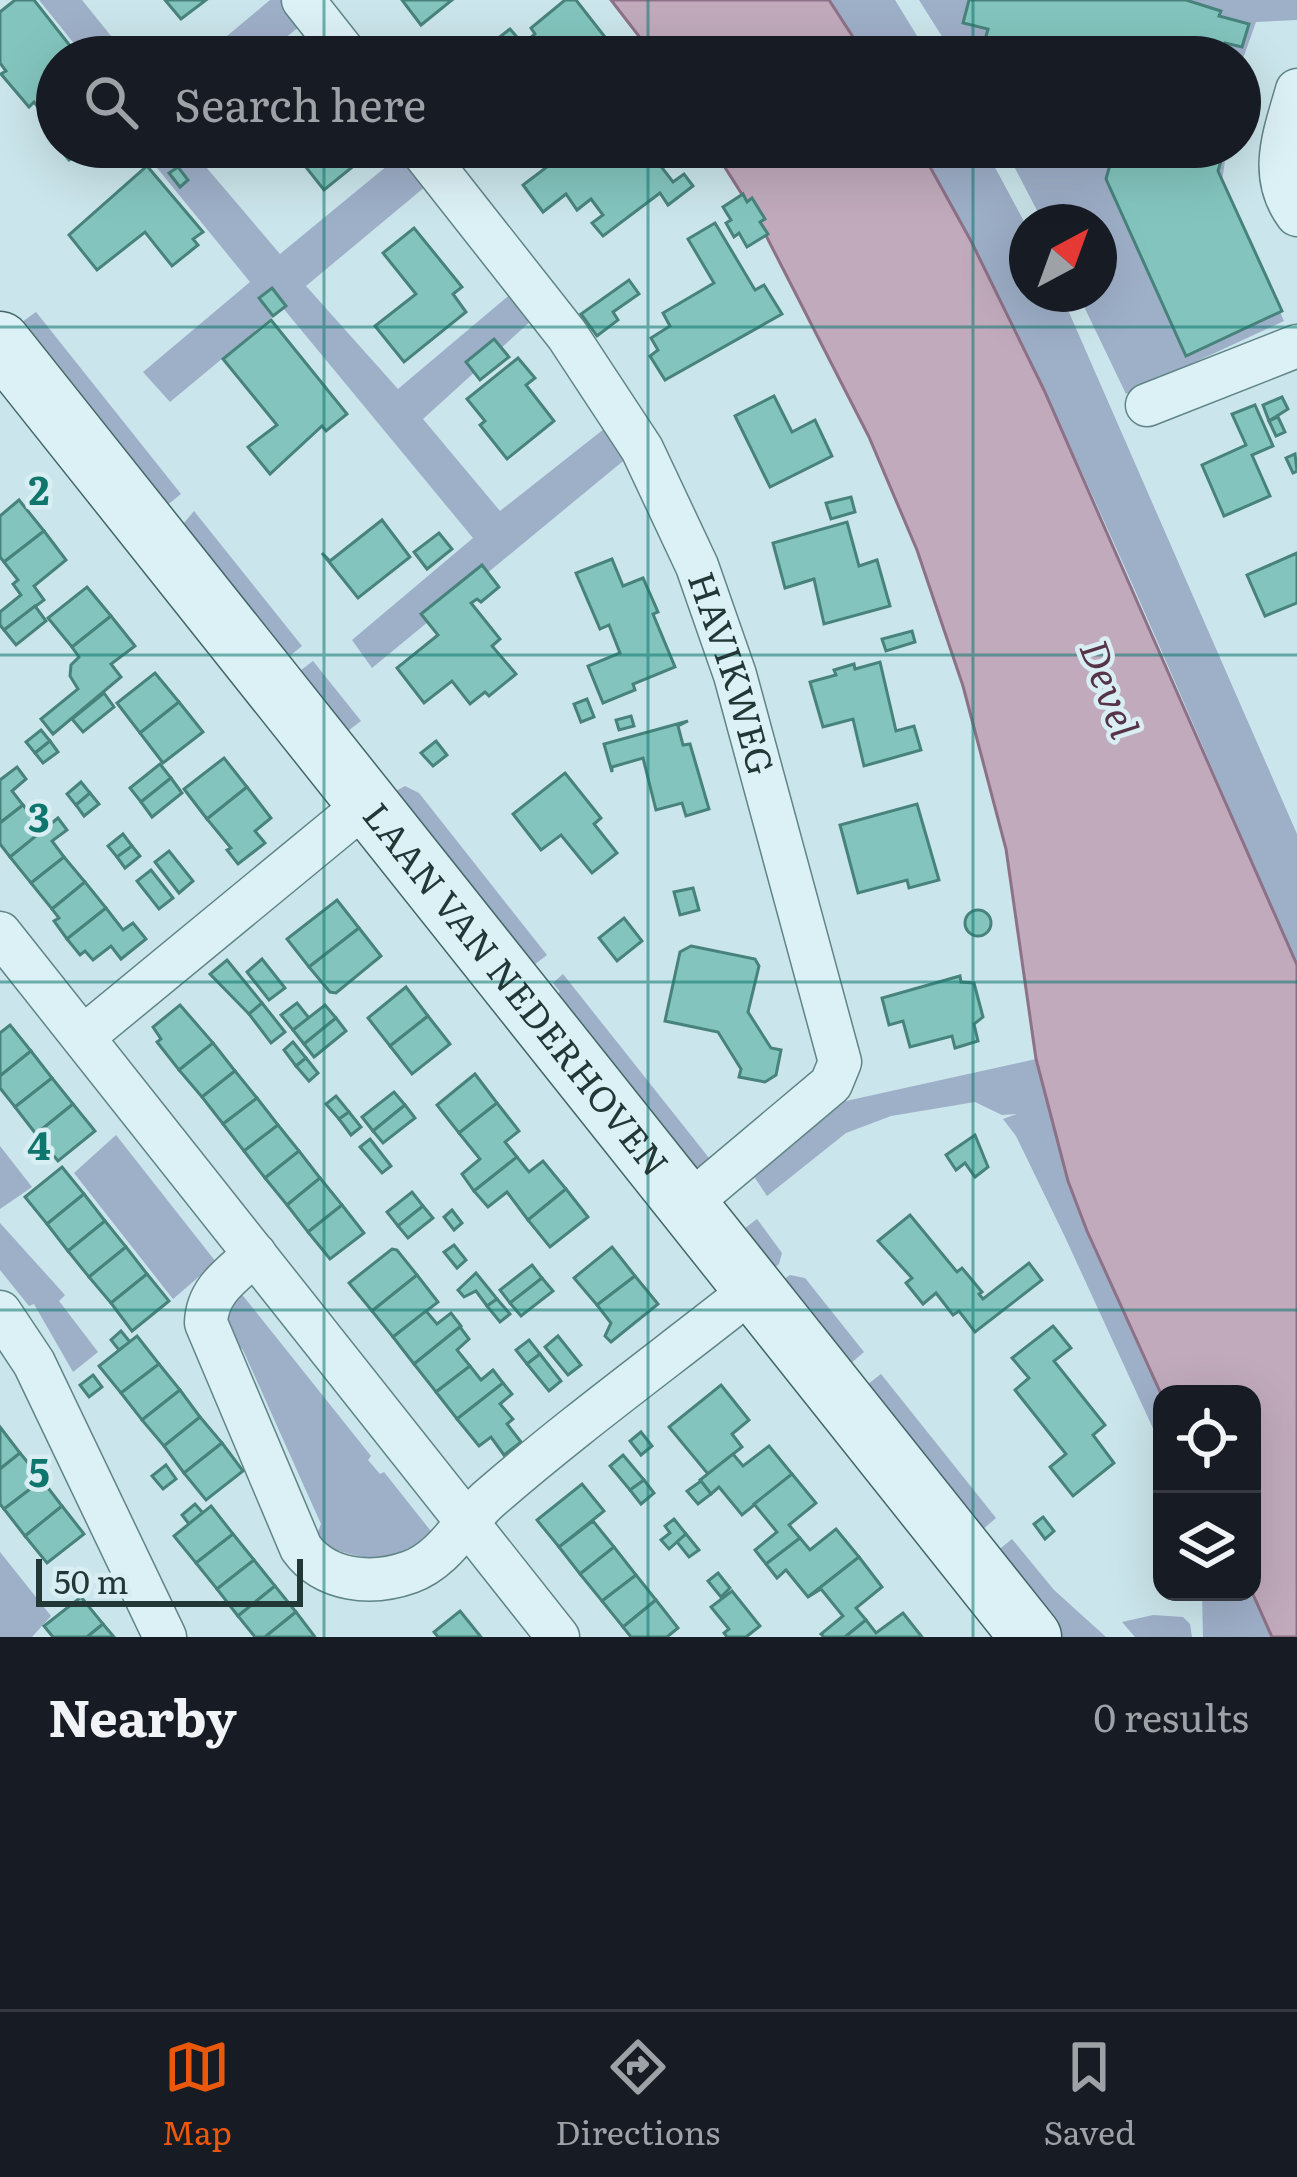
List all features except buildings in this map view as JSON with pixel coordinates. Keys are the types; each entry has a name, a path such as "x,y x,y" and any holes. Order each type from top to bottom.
{"main road":[{"name":"LAAN VAN NEDERHOVEN","path":"0,342 1030,1637"}],"street":[{"path":"303,0 331,36"},
{"path":"1297,90 1279,154 1280,180 1297,215"},
{"name":"HAVIKWEG","path":"435,168 568,335 642,449 697,566 735,675 840,1062 831,1084 686,1206"},
{"path":"1147,405 1297,346"},
{"path":"83,1037 366,804"},
{"path":"0,933 558,1637"},
{"path":"255,1254 214,1290 206,1305 206,1323 301,1548 315,1567 345,1578 409,1573 434,1559 486,1502 752,1291"},
{"path":"0,1312 34,1363 165,1637"}],"shaded area":[{"path":"39,0 82,0 111,36 68,36"},
{"path":"270,0 297,0 311,17 288,36 227,36"},
{"path":"829,0 895,0 917,36 852,36"},
{"path":"919,0 1297,0 1297,20 1256,22 1251,36 942,36"},
{"path":"157,168 207,168 280,254 384,168 430,168 438,176 306,286 398,389 514,291 533,319 423,419 500,511 609,425 628,457 372,668 352,640 473,538 283,308 170,402 143,372 250,282"},
{"path":"930,168 995,168 1015,204 1009,204 1009,312 1069,312 1297,834 1297,965 1163,655 1023,347"},
{"path":"1015,168 1224,168 1222,181 1284,321 1126,394 1087,312 1117,312 1117,204 1034,204"},
{"path":"36,312 181,494 161,510 15,327"},
{"path":"194,511 302,646 281,663 179,529"},
{"path":"313,661 361,721 340,737 292,677"},
{"path":"405,786 419,793 547,955 526,971 387,796"},
{"path":"563,974 713,1163 687,1168 549,1001 560,992 553,983"},
{"path":"1036,1059 1068,1181 1157,1385 1153,1385 1153,1428 1065,1237 1016,1136 1003,1119 1017,1114 1002,1115 975,1102 891,1116 846,1133 767,1196 755,1178 758,1170 846,1101"},
{"path":"116,1135 216,1262 173,1299 74,1173"},
{"path":"0,1146 32,1187 0,1209"},
{"path":"757,1219 782,1253 779,1264 767,1274 736,1235"},
{"path":"0,1223 65,1295 59,1301 98,1352 73,1372 34,1304 29,1306 0,1270"},
{"path":"790,1275 805,1278 864,1352 843,1370 776,1285"},
{"path":"240,1292 371,1456 368,1460 380,1474 384,1472 434,1535 392,1557 352,1555 320,1545 316,1537 321,1524 243,1350 224,1331 229,1302"},
{"path":"881,1374 996,1518 975,1536 859,1391"},
{"path":"1012,1539 1054,1590 1106,1637 1055,1637 991,1556"},
{"path":"0,1552 51,1616 32,1637 0,1637"},
{"path":"1202,1601 1256,1601 1272,1637 1203,1637"},
{"path":"1153,1615 1183,1617 1192,1637 1135,1637 1122,1622"}],"water":[{"path":"611,0 829,0 852,36 639,36"},
{"name":"Devel","path":"725,168 931,168 1044,390 1297,965 1297,1637 1272,1637 1256,1601 1261,1601 1261,1385 1157,1385 1068,1181 1036,1059 1006,849 963,686 917,550 869,437 757,218"}]}
